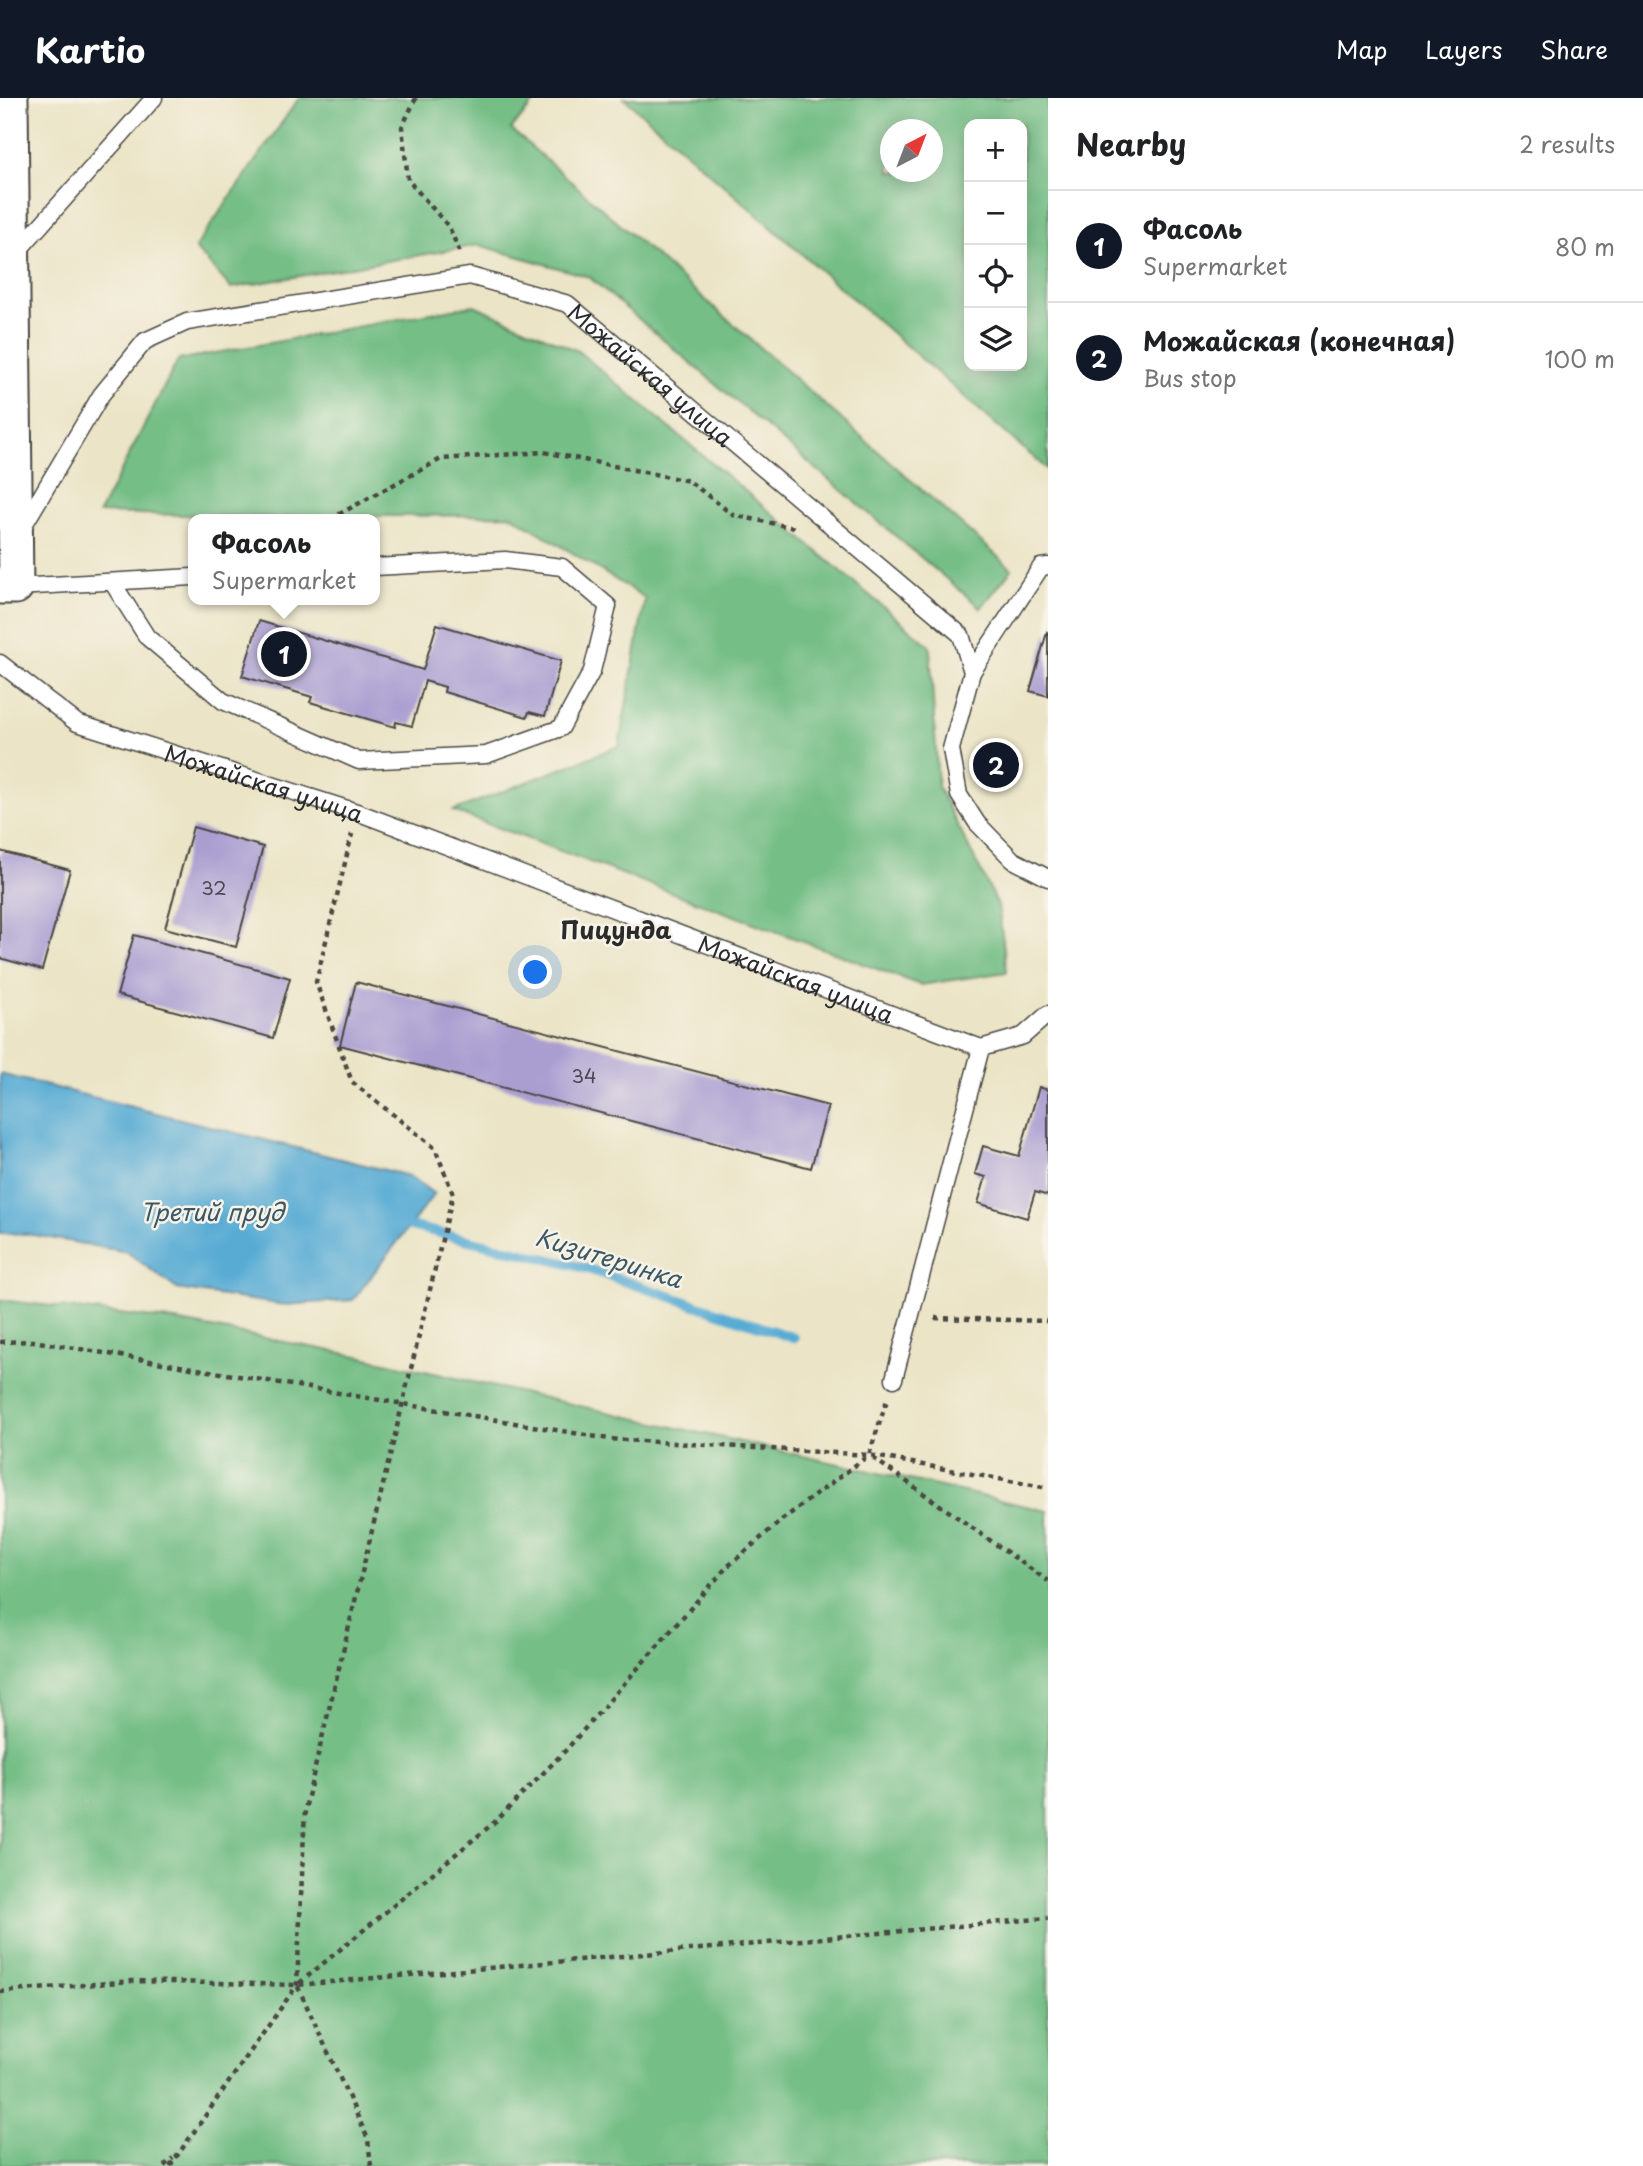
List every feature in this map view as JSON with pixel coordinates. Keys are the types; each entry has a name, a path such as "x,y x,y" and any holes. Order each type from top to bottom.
{"street":[{"path":"8,587 17,538 11,98"}],"lane":[{"path":"13,257 154,98"},
{"name":"Можайская улица","path":"17,538 101,395 145,341 187,322 470,276 568,304 961,635 972,672"},
{"path":"112,582 147,637 223,701 359,761 486,755 561,728 592,671 608,606 562,567 505,561 380,568"},
{"path":"1048,566 1041,567 972,672 951,749 959,795 977,823 1013,860 1048,878"},
{"path":"8,587 188,577"},
{"name":"Можайская улица","path":"0,663 77,723 357,812 981,1048"},
{"path":"894,1379 981,1048 1023,1036 1048,1014"}],"path":[{"path":"416,98 402,127 408,180 449,227 470,276"},
{"path":"339,514 441,459 544,452 689,481 733,514 847,539"},
{"path":"357,812 316,982 352,1082 435,1148 453,1194 305,1809 298,1985 368,2139 371,2166"},
{"path":"910,1317 1048,1321"},
{"path":"0,1342 33,1341 608,1439 869,1455 1048,1488"},
{"path":"167,2166 298,1985 496,1821 565,1751 726,1568 783,1519 869,1455 894,1379"},
{"path":"869,1455 1048,1581"},
{"path":"0,1992 132,1981 298,1985 1048,1918"}],"green space":[{"path":"299,98 538,98 511,129 1012,569 981,608 589,277 479,245 231,288 195,248"},
{"path":"624,98 1048,98 1048,470"},
{"path":"474,305 578,351 930,646 938,787 998,905 1007,972 920,985 453,811 619,746 645,598 511,515 99,513 178,360"},
{"path":"0,1300 170,1320 358,1356 1048,1511 1048,2166 0,2166"}],"water":[{"name":"Третий пруд","path":"0,1074 409,1176 434,1194 353,1300 284,1305 177,1289 127,1252 28,1234 0,1233"}],"building":[{"path":"259,621 423,670 437,624 561,661 545,716 529,712 527,717 444,692 445,687 425,681 412,726 396,722 395,727 310,702 312,697 242,676"},
{"path":"1048,633 1048,696 1030,691"},
{"path":"193,827 263,847 236,947 165,928"},
{"path":"0,851 70,870 42,970 0,958"},
{"path":"134,935 290,978 273,1038 117,995"},
{"path":"356,982 828,1106 811,1168 340,1045"},
{"path":"1039,1087 1048,1090 1048,1196 1035,1192 1027,1218 978,1203 986,1177 975,1174 983,1146 1019,1156"}],"waterway":[{"name":"Кизитеринка","path":"410,1226 585,1268 794,1338"}],"place":[{"name":"Фасоль","path":"284,654"},
{"name":"Можайская (конечная)","path":"996,765"}],"district":[{"name":"Пицунда","path":"616,929"}]}
